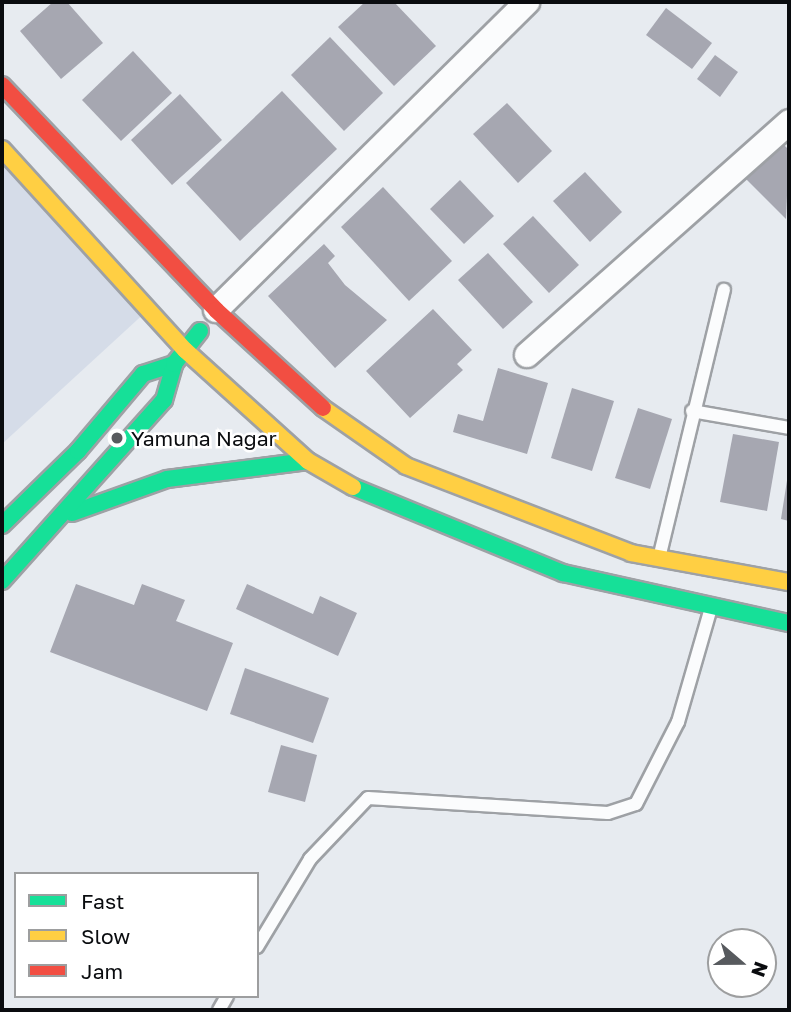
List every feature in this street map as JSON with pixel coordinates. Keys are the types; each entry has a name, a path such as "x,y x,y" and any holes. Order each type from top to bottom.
{"main road":[{"path":"2,87 216,310 343,426 406,466 659,558 789,582"},
{"path":"2,149 185,350 308,461 366,494 563,573 789,623"},
{"path":"2,581 68,514 164,400 174,364 216,310"},
{"path":"2,525 78,451 143,374 174,364"},
{"path":"68,514 167,480 308,461"}],"street":[{"path":"216,310 527,2"},
{"path":"527,355 789,122"}],"lane":[{"path":"659,558 692,411 724,290"},
{"path":"692,411 789,428"},
{"path":"259,944 310,859 368,798 608,813 636,804 678,722 711,607"}],"shaded area":[{"path":"2,161 149,309 2,444"}],"building":[{"path":"53,2 67,2 103,43 61,79 20,31"},
{"path":"365,2 394,2 436,46 394,86 338,27"},
{"path":"666,8 712,43 692,69 646,35"},
{"path":"330,37 383,93 344,131 291,75"},
{"path":"133,51 172,93 121,141 82,100"},
{"path":"715,55 738,72 720,97 697,79"},
{"path":"282,91 337,149 240,241 186,183"},
{"path":"180,94 222,140 172,185 131,140"},
{"path":"507,103 552,151 518,183 473,134"},
{"path":"781,142 789,150 786,219 746,179"},
{"path":"585,172 622,212 590,242 553,201"},
{"path":"460,180 494,216 464,244 430,209"},
{"path":"383,187 452,261 409,301 341,227"},
{"path":"533,216 579,265 549,293 503,244"},
{"path":"324,244 335,256 328,263 345,285 387,320 335,368 268,296"},
{"path":"488,253 533,302 503,329 458,280"},
{"path":"433,309 472,350 457,364 463,370 410,418 366,371"},
{"path":"498,368 548,383 527,454 453,432 458,414 483,421"},
{"path":"572,388 614,401 592,471 551,458"},
{"path":"638,408 672,419 650,489 615,478"},
{"path":"733,434 779,442 767,511 720,502"},
{"path":"789,474 789,521 781,519"},
{"path":"76,584 134,605 142,584 185,600 176,621 233,643 207,711 50,652"},
{"path":"247,584 313,614 320,596 357,613 338,656 236,609"},
{"path":"245,668 329,698 313,743 230,714"},
{"path":"281,745 317,755 305,802 268,792"}],"traffic: fast":[{"path":"2,581 164,400 174,364 200,331"},
{"path":"2,525 78,451 143,374 174,364"},
{"path":"72,513 167,479 308,461"},
{"path":"353,487 563,573 789,623"}],"traffic: slow":[{"path":"2,149 185,350 308,461 353,487"},
{"path":"323,408 406,466 631,553 789,582"}],"traffic: jam":[{"path":"2,85 216,310 323,408"}],"place":[{"name":"Yamuna Nagar","path":"117,438"}]}
